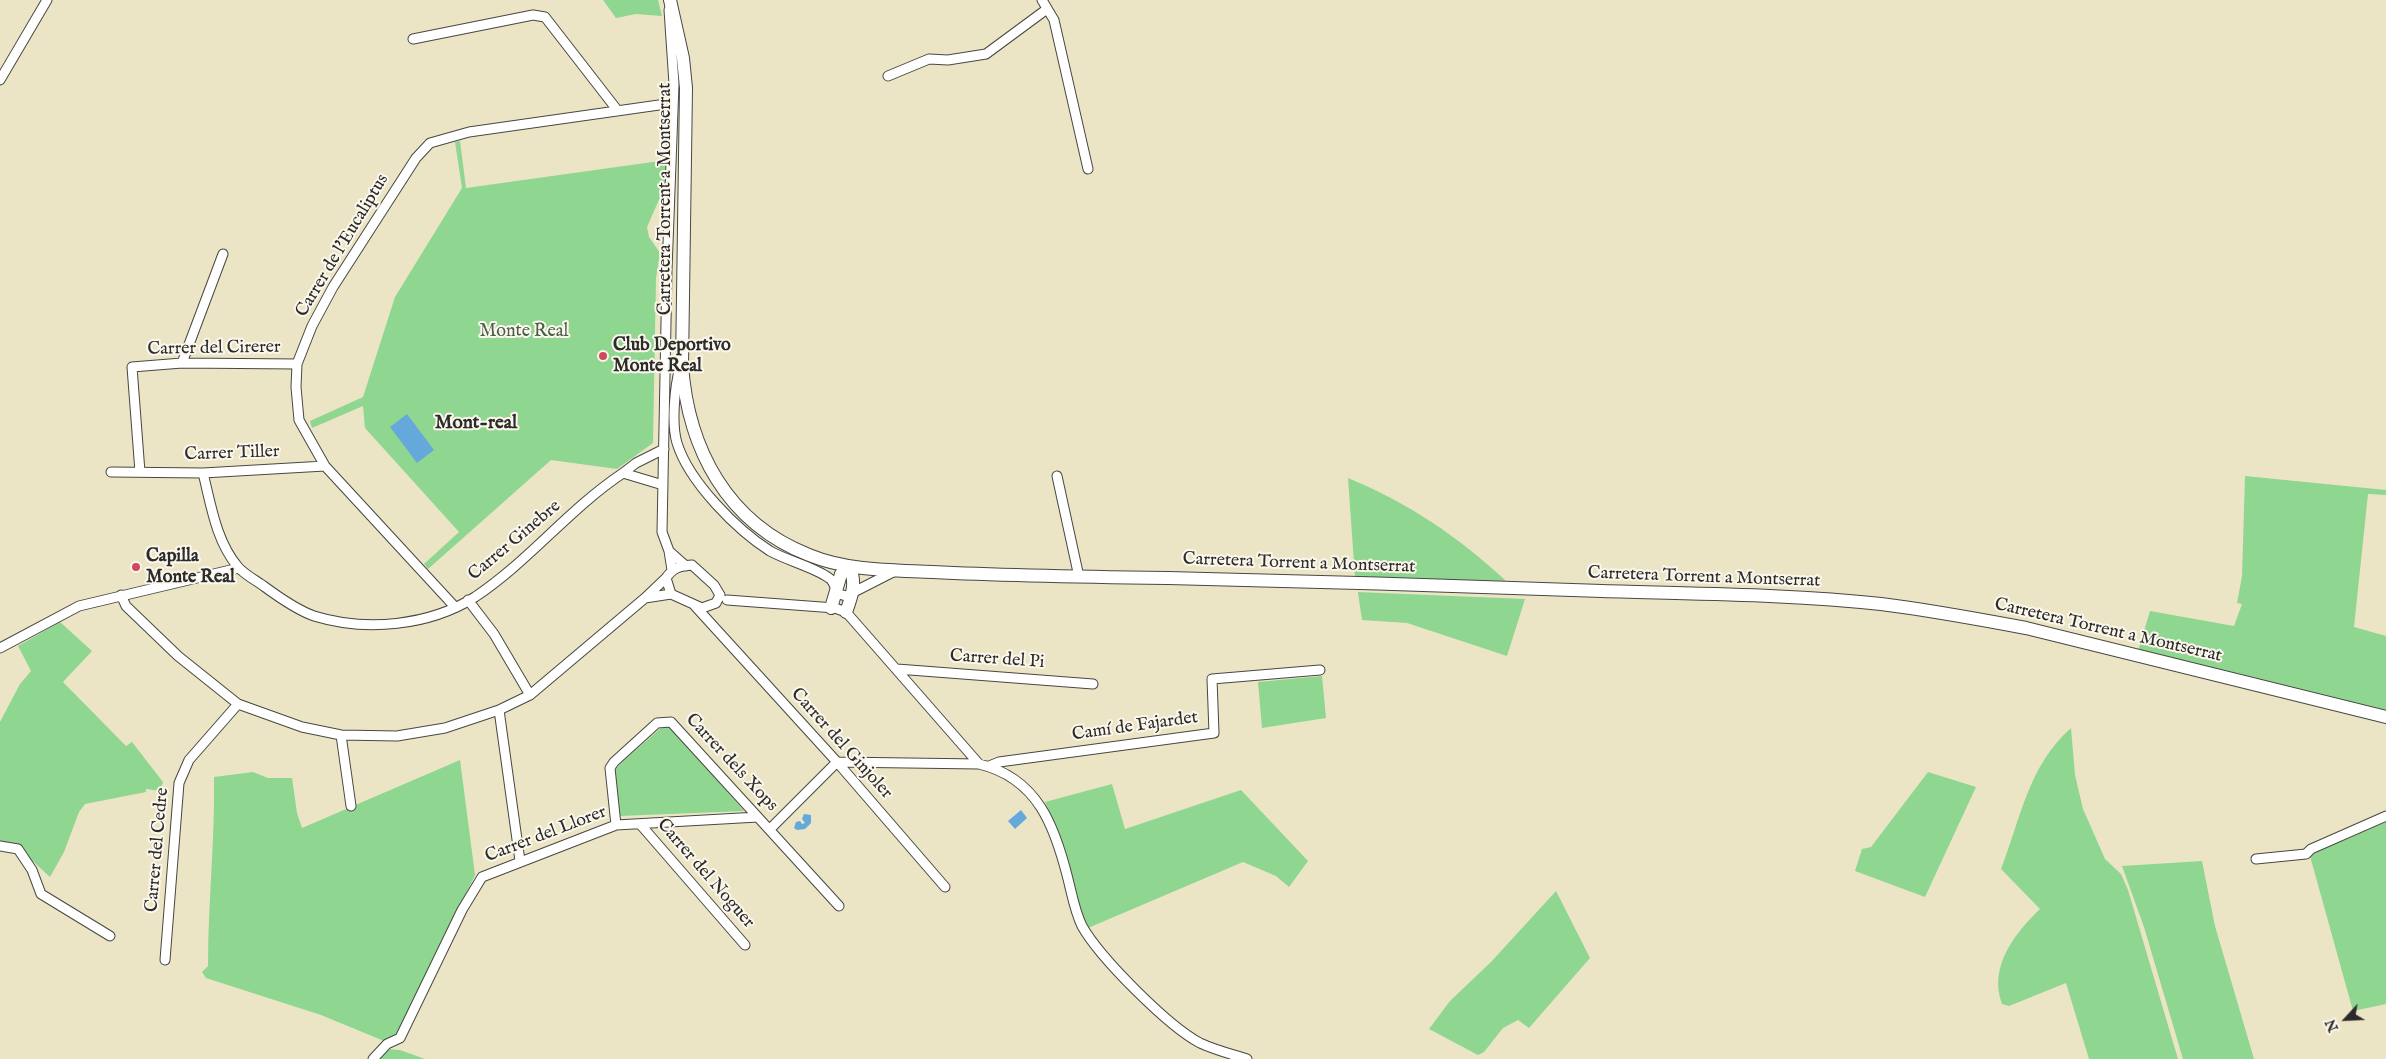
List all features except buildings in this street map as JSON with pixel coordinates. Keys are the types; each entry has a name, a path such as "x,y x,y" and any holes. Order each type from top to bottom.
{"main road":[{"name":"Carretera Torrent a Montserrat","path":"669,0 683,58 686,88 682,362 686,408 694,436 716,480 730,498 756,523 794,548 810,556 849,566 896,570 1080,577 1537,588 1878,604 1980,619 2026,628 2386,717"},
{"path":"849,566 853,574 853,592 837,609 835,589 841,574 849,566"}],"street":[{"path":"0,80 47,0"},
{"path":"669,0 668,22 674,95 667,270 662,532 672,570"},
{"path":"1042,0 1054,20 1088,169"},
{"path":"888,76 929,59 948,60 986,54 1047,9"},
{"path":"412,39 533,15 545,17 618,111"},
{"path":"673,113 659,105 674,95"},
{"name":"Carrer de l'Eucaliptus","path":"455,607 325,466 300,420 296,387 297,364 312,326 333,287 416,158 430,143 469,132 659,105"},
{"path":"182,363 223,254"},
{"path":"682,362 676,383 675,430 677,442 685,461 715,503 737,526 770,550 831,579 839,594 846,596 896,570"},
{"name":"Carrer del Cirerer","path":"140,472 132,367 182,363 297,364"},
{"name":"Carrer Ginebre","path":"203,473 221,541 239,568 282,600 313,615 351,623 388,624 420,620 440,615 468,600 506,573 570,516 623,473 636,463 664,449"},
{"name":"Carrer Tiller","path":"111,472 203,473 325,466"},
{"path":"623,473 663,485"},
{"path":"1057,476 1080,577"},
{"path":"668,551 686,566"},
{"path":"121,595 126,606 178,656 238,704 302,727 341,736 397,736 435,730 499,710 530,695 645,598 672,570 692,565 714,585 718,601 711,624"},
{"path":"0,648 79,606 239,568"},
{"path":"666,578 671,594"},
{"path":"645,598 671,594 702,608 718,601 837,609 897,669 979,764"},
{"path":"468,600 494,634 530,695"},
{"name":"Carrer del Ginjoler","path":"695,606 837,762 946,887"},
{"name":"Carrer del Pi","path":"897,669 1093,684"},
{"name":"Camí de Fajardet","path":"989,766 999,762 1214,733 1212,679 1320,670"},
{"name":"Carrer del Cedre","path":"164,960 179,783 189,760 238,704"},
{"path":"499,710 520,861"},
{"name":"Carrer dels Xops","path":"616,825 610,768 650,729 662,721 671,722 839,906"},
{"path":"341,736 351,806"},
{"path":"770,829 837,762 979,764"},
{"name":"Camí de Fajardet","path":"979,764 989,766 1012,777 1047,814 1058,839 1081,924 1105,959 1180,1029 1199,1042 1247,1059"},
{"path":"2256,860 2306,854 2311,849 2386,816"},
{"name":"Carrer del Llorer","path":"373,1059 387,1044 400,1038 477,882 490,872 616,825 758,817"},
{"name":"Carrer del Noguer","path":"640,824 745,945"},
{"path":"0,846 18,849 32,870 41,894 110,936"}],"green space":[{"path":"603,0 658,0 662,16 636,14 616,18"},
{"name":"Monte Real","path":"460,141 466,188 667,160 673,168 647,227 649,237 660,253 656,278 653,443 617,469 551,460 428,569 424,564 459,532 365,428 363,406 312,428 310,421 363,397 395,297 462,188 455,142"},
{"path":"2245,476 2386,490 2386,495 2368,494 2354,627 2386,636 2386,710 2138,651 2150,611 2234,626 2242,604 2237,603 2242,576"},
{"path":"1348,478 1391,498 1432,522 1470,550 1506,581 1355,577"},
{"path":"1358,592 1525,599 1507,656 1407,623 1362,620"},
{"path":"60,622 92,651 63,682 126,746 132,742 163,782 160,791 146,789 146,792 85,804 79,812 64,852 50,877 23,852 0,845 0,722 20,684 31,671 18,646"},
{"path":"1322,676 1326,718 1262,728 1258,682"},
{"path":"662,727 669,727 675,732 744,811 620,816 615,770"},
{"path":"2071,728 2075,775 2083,809 2105,859 2121,874 2128,890 2178,1059 2089,1059 2066,983 2009,1006 2002,1004 1999,990 2001,964 2013,940 2040,909 2001,869 2035,776 2056,743"},
{"path":"460,760 475,875 396,1036 384,1041 321,1015 206,978 202,972 208,966 214,777 253,772 268,778 292,778 297,813 302,828"},
{"path":"1928,772 1976,787 1925,897 1855,871 1862,849 1871,847"},
{"path":"1112,784 1125,829 1241,790 1308,861 1289,887 1276,876 1243,862 1088,928 1075,895 1062,843 1045,802"},
{"path":"2386,818 2386,1004 2353,1011 2310,856 2313,852"},
{"path":"2202,861 2215,926 2254,1059 2183,1059 2144,927 2122,866"},
{"path":"1556,891 1590,958 1529,1028 1518,1020 1503,1028 1484,1052 1478,1055 1429,1029 1450,1001 1491,962"},
{"path":"387,1049 400,1050 425,1059 376,1059"}],"water":[{"path":"407,414 434,450 417,463 390,427"},
{"path":"1021,810 1027,818 1015,829 1008,821"},
{"path":"804,814 811,815 811,823 805,829 797,830 794,828 796,822 805,823 802,819"}],"place":[{"name":"Club Deportivo Monte Real","path":"603,356"},
{"name":"Capilla Monte Real","path":"136,567"}],"district":[{"name":"Mont-real","path":"476,424"}]}
